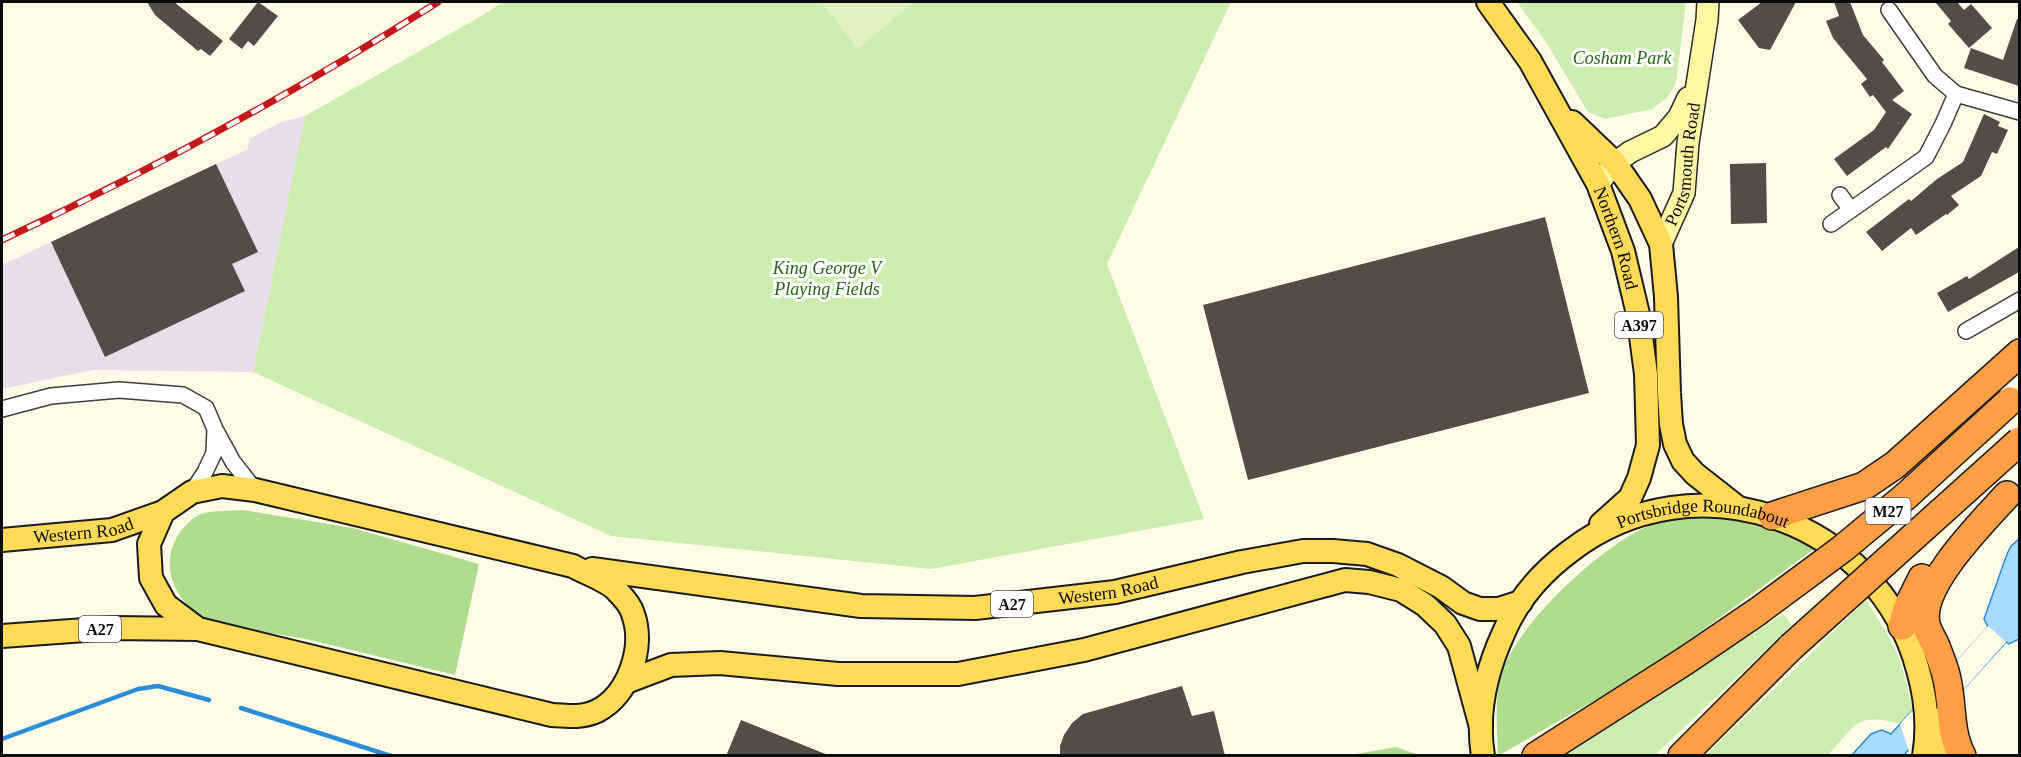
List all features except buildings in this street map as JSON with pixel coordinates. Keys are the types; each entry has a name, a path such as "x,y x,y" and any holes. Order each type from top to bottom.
{"highway":[{"path":"1772,516 1864,486 1895,465 2019,352"},
{"name":"M27","path":"1541,753 1685,661 1757,612 1842,549 1897,504 2015,397"},
{"name":"M27","path":"1682,756 1791,647 2019,441"},
{"path":"1902,626 1908,606 1920,582 1939,556 1966,527 2013,489"},
{"path":"1937,743 1950,692 1942,661 1926,625 1925,609 1931,591 1960,548 2013,489"},
{"path":"1937,743 1953,734 1962,756"}],"main road":[{"name":"Northern Road","path":"1488,2 1530,61 1598,184 1623,251 1638,314 1646,374 1648,444 1639,478 1630,498 1584,540"},
{"name":"Northern Road","path":"1554,104 1615,164 1640,199 1661,244 1666,297 1671,424 1675,444 1683,461 1695,474 1737,507"},
{"path":"163,512 149,544 151,578 166,606 198,629 552,715 579,716 598,710 613,698 626,682 635,657 637,630 633,612 616,588 573,566 255,490 222,486 192,492"},
{"name":"Western Road","path":"2,540 112,530 163,512 192,492"},
{"name":"Portsbridge Roundabout","path":"1483,756 1481,727 1484,689 1492,658 1510,617 1550,567 1584,540 1624,520 1656,510 1713,505 1737,507 1772,516 1809,531 1832,545 1871,580 1889,603 1914,654 1937,743"},
{"name":"Western Road","path":"573,566 861,606 975,608 1115,592 1242,561 1303,551 1333,551 1367,554 1398,565 1441,587 1463,603 1480,609 1499,609 1521,602"},
{"path":"626,682 671,664 720,663 838,674 958,674 1084,650 1345,580 1369,582 1401,590 1425,605 1444,624 1459,646 1481,727"},
{"name":"A27","path":"2,636 113,628 198,629"}],"street":[{"name":"Portsmouth Road","path":"1661,244 1684,193 1696,81 1707,20 1707,2"},
{"path":"1889,10 1935,76 1956,94 2019,112"},
{"name":"Portsmouth Road","path":"1598,184 1615,164 1630,152 1663,136 1679,117 1696,81"},
{"path":"1831,224 1926,157 1944,124 1956,94"},
{"path":"1840,195 1851,210"},
{"path":"1966,331 2019,300"},
{"path":"2,409 51,396 119,390 183,395 206,408 233,462 255,490"},
{"path":"192,492 214,453 215,429"}],"shaded area":[{"path":"305,116 253,372 93,370 2,389 2,265 248,149 249,139 281,122"}],"green space":[{"name":"King George V Playing Fields","path":"503,2 1231,2 1107,264 1204,519 931,569 611,536 253,372 305,116"},
{"path":"821,2 914,2 858,49"},
{"name":"Cosham Park","path":"1517,2 1686,2 1676,83 1667,98 1652,109 1605,119 1588,112 1546,42"},
{"path":"243,510 353,528 479,564 455,675 306,639 217,624 203,618 182,598 175,587 170,560 173,546 180,532 192,519 201,514"},
{"path":"1697,513 1758,522 1814,549 1646,671 1498,756 1499,683 1510,654 1539,614 1578,575 1618,543 1651,526"},
{"path":"1866,600 1890,640 1904,675 1913,710 1900,724 1874,720 1858,724 1828,755 1705,756"},
{"path":"1783,614 1792,625 1655,755 1560,756"},
{"path":"1396,747 1419,755 1351,755"}],"water":[{"path":"2019,539 2019,639 2009,644 2006,642 1904,755 1851,756 1871,734 1882,730 1891,734 1988,627 1984,619 2007,554 2011,546"}],"pier":[{"path":"1988,626 2006,642 1909,751 1900,724"}],"waterway":[{"path":"2,739 138,689 158,686 209,700"},
{"path":"241,708 391,756"}],"railway":[{"path":"2,240 114,186 224,128 332,67 438,2"}]}
